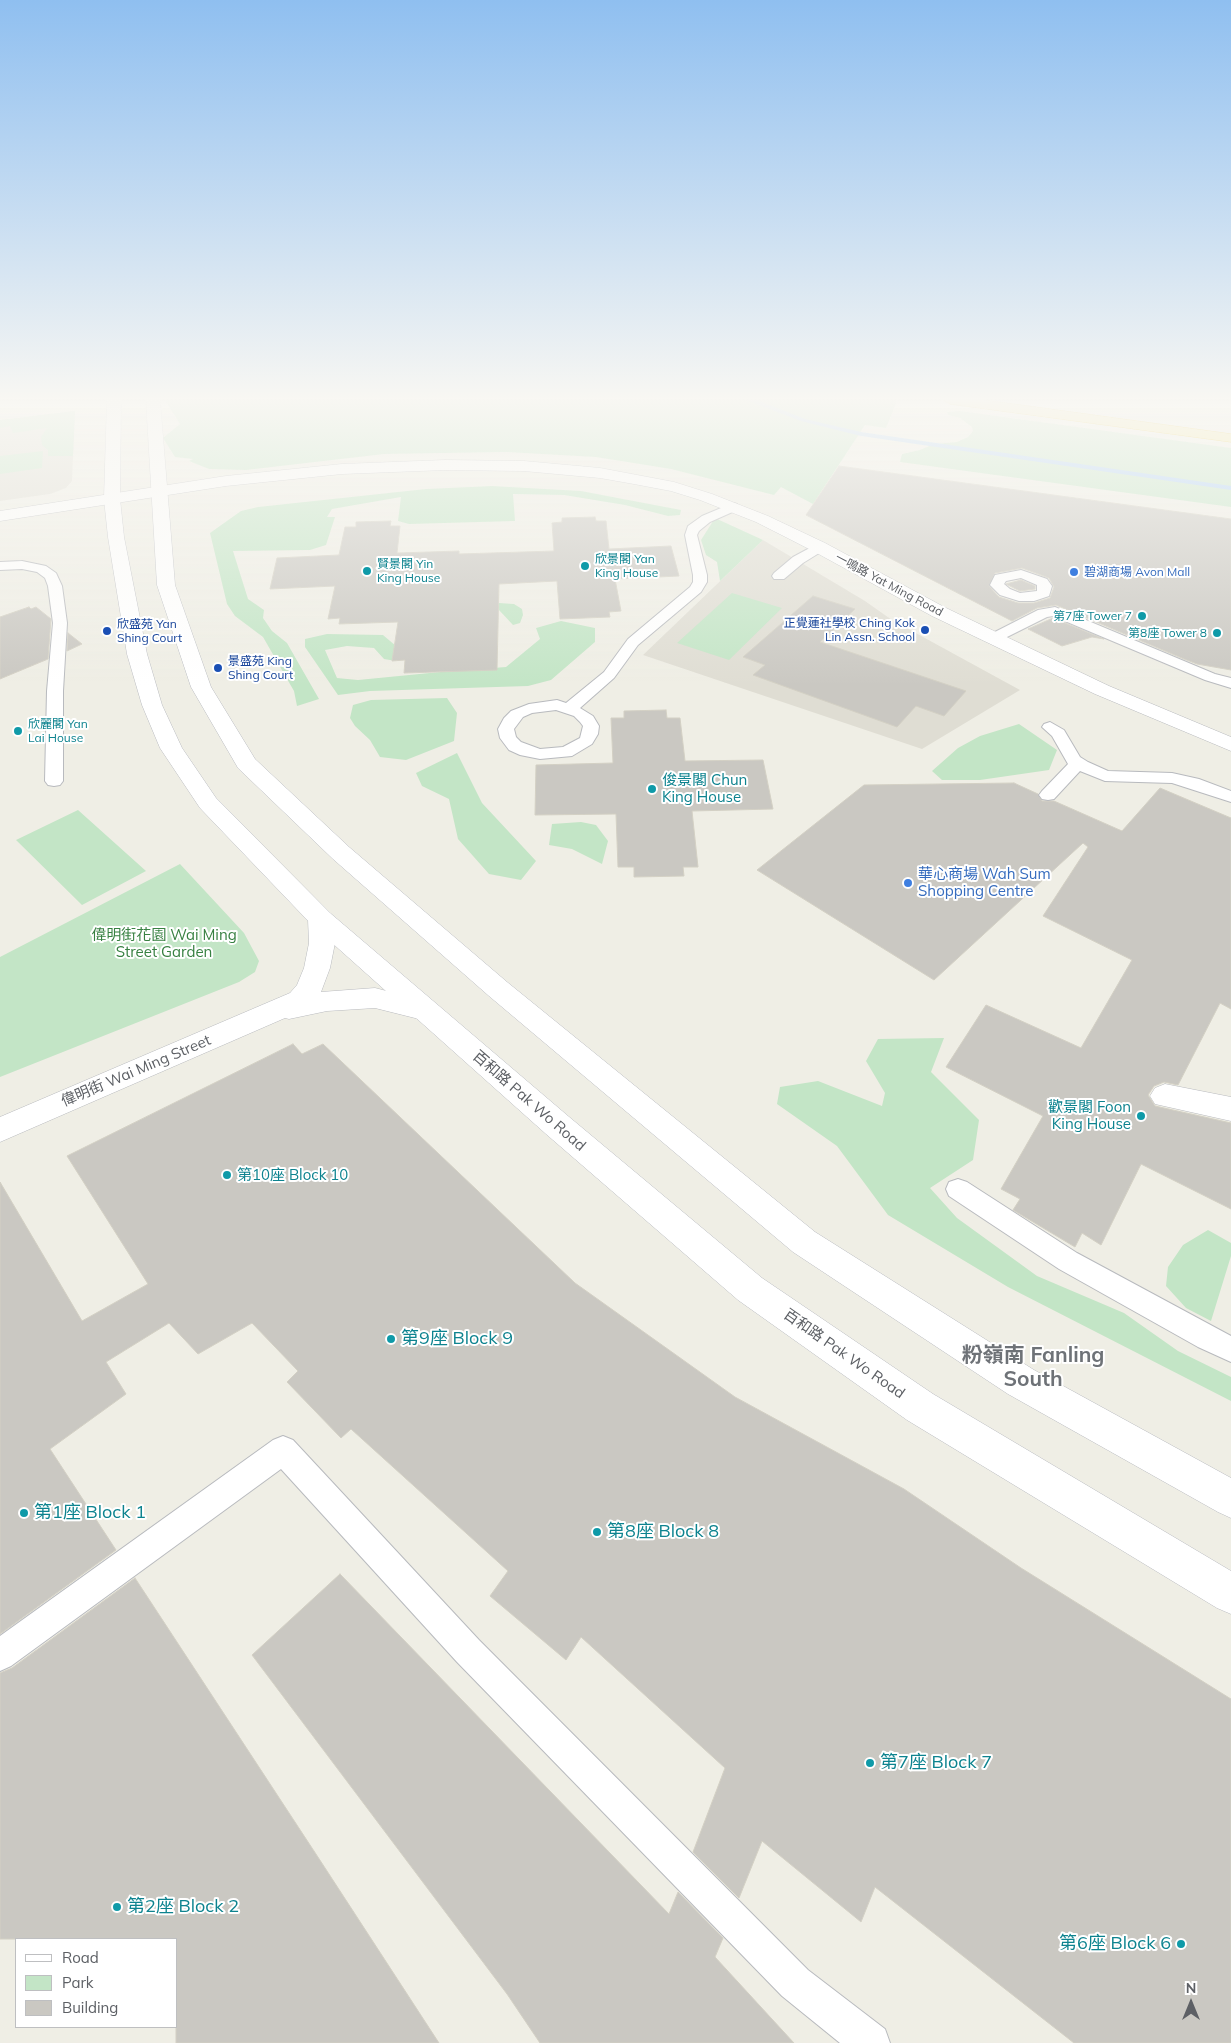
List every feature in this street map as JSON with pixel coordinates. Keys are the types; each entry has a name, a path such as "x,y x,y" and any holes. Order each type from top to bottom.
{"main road":[{"name":"百和路 Pak Wo Road","path":"112,495 137,654 152,705 171,748 208,803 322,919 423,1010 750,1288 920,1408 1231,1594"},
{"path":"155,495 166,585 201,687 246,763 327,840 498,989 804,1242 1021,1382 1231,1499"},
{"name":"一鳴路 Yat Ming Road","path":"0,516 112,499 155,506 200,495"},
{"name":"一鳴路 Yat Ming Road","path":"697,495 733,507 819,547 884,583 1102,690 1231,745"},
{"path":"95,519 155,506"},
{"name":"偉明街 Wai Ming Street","path":"0,1130 300,1000 309,989 317,968 322,943 322,919"},
{"name":"偉明街 Wai Ming Street","path":"273,1012 327,1000 350,998 390,1000 423,1010"},
{"path":"1165,1096 1231,1109"}],"lane":[{"path":"570,708 587,719 590,726 590,734 586,741 577,747 566,752 540,754 520,748 508,738 506,730 510,721 517,714 529,709 557,706 570,708 609,675 627,648 696,589 700,582 700,575 691,535 693,529 706,519 733,507"},
{"path":"779,576 798,560 819,547"},
{"path":"0,566 22,565 40,569 51,576 54,586 60,623 55,691 54,781"},
{"path":"1043,612 1045,589 1042,582 1029,576 1013,574 1000,578 997,581 1000,589 1005,592 1024,597 1040,595 1045,589"},
{"path":"1024,597 1030,615 1028,620"},
{"path":"994,638 1043,612 1062,612 1201,673 1231,683"},
{"path":"1050,727 1058,733 1078,763 1105,776 1172,778 1193,783 1231,797"},
{"path":"1048,795 1078,763"},
{"path":"958,1189 1068,1261 1207,1338 1231,1349"},
{"path":"0,1655 284,1450 468,1651 774,1961 795,1982 871,2043"}],"shaded area":[{"path":"0,495 40,495 0,501"},
{"path":"763,540 865,601 892,620 1020,690 922,749 643,655"}],"green space":[{"path":"367,495 513,495 515,521 409,524 398,521 401,497 332,509 327,517 335,517 326,545 310,550 233,551 248,599 264,610 263,618 272,631 287,643 319,699 297,706 294,691 263,637 235,616 227,604 210,533 241,511 258,507"},
{"path":"566,495 604,495 681,510 680,515 668,516 625,505"},
{"path":"797,495 819,495 813,504"},
{"path":"1145,495 1231,495 1231,507"},
{"path":"715,518 763,540 720,581 717,562 706,555 701,540"},
{"path":"732,593 782,608 729,660 677,643"},
{"path":"499,603 514,604 522,609 523,615 520,623 513,625 499,610"},
{"path":"561,621 595,628 595,642 551,680 528,686 370,691 338,695 305,647 305,639 327,634 383,635 396,646 396,661 384,659 374,648 347,646 325,650 337,678 358,680 506,667 540,639 536,628"},
{"path":"447,698 457,713 454,741 406,760 380,757 370,740 355,726 350,718 353,705 371,700"},
{"path":"1019,724 1057,750 1049,770 980,780 942,780 932,771 958,748 980,736"},
{"path":"457,753 482,803 536,861 521,880 489,874 458,839 449,799 422,786 416,773"},
{"path":"78,810 146,871 82,905 16,840"},
{"path":"581,822 596,825 608,841 602,864 572,849 549,845 552,824"},
{"name":"偉明街花園 Wai Ming Street Garden","path":"180,864 244,933 259,961 255,972 239,982 0,1077 0,957"},
{"path":"944,1038 931,1072 979,1120 973,1160 930,1188 957,1218 1037,1276 1124,1313 1178,1351 1231,1377 1231,1401 1008,1287 888,1215 837,1146 777,1104 780,1087 818,1081 882,1106 885,1093 866,1061 878,1039"},
{"path":"1208,1230 1231,1243 1231,1256 1211,1321 1186,1308 1166,1286 1168,1267 1183,1245"}],"building":[{"name":"碧湖商場 Avon Mall","path":"819,495 1056,495 1231,519 1231,670 1197,664 1056,605 1037,608 1012,621 806,515","holes":["1022,568 1049,578 1054,587 1050,598 1034,603 1018,603 999,597 989,586 995,573"]},
{"path":"595,517 596,521 606,521 609,549 671,546 679,576 615,579 621,611 609,612 610,617 560,619 557,581 499,584 497,670 404,673 405,660 392,661 398,622 339,624 340,618 328,619 335,586 270,589 277,558 339,555 345,527 356,527 356,522 391,521 390,526 400,526 397,553 459,551 459,554 554,551 552,523 562,522 562,518"},
{"path":"1021,580 1035,586 1035,589 1020,591 1006,584"},
{"path":"813,596 855,609 820,642 966,691 944,716 916,706 897,727 753,675 765,665 743,657"},
{"path":"29,607 31,609 36,607 51,619 48,659 0,679 0,617"},
{"path":"1053,618 1104,639 1092,637 1062,646 1028,629"},
{"path":"68,633 82,644 67,651"},
{"name":"俊景閣 Chun King House","path":"666,710 667,718 680,718 685,761 763,760 773,809 692,811 698,867 683,867 684,876 634,877 634,867 618,867 616,814 535,815 536,765 613,763 611,718 624,718 624,711"},
{"path":"1014,783 1038,794 1042,801 1054,801 1122,831 1160,788 1231,818 1231,1009 1220,1003 1178,1085 1164,1082 1154,1086 1148,1095 1155,1106 1231,1123 1231,1209 1141,1164 1101,1245 1082,1233 1075,1247 1013,1210 1020,1199 1001,1189 1043,1116 946,1067 986,1005 1081,1048 1132,960 1043,916 1088,847 1083,843 934,980 757,870 864,785"},
{"path":"293,1044 302,1054 323,1044 575,1283 735,1397 904,1489 1021,1568 1231,1699 1231,2043 1074,2043 875,1887 861,1922 762,1841 739,1898 693,1852 725,1768 581,1637 566,1660 490,1596 508,1571 351,1429 341,1438 287,1382 298,1371 252,1323 198,1354 169,1323 106,1362 126,1394 50,1449 116,1550 0,1634 0,1182 82,1321 148,1284 67,1156"},
{"path":"340,1574 669,1914 678,1892 723,1938 715,1957 794,2043 540,2043 507,1994 252,1655"},
{"path":"135,1578 439,2043 176,2043 176,2028 178,2028 178,1938 0,1939 0,1673 12,1668"}],"place":[{"name":"欣景閣 Yan King House","path":"585,566"},
{"name":"賢景閣 Yin King House","path":"367,571"},
{"name":"碧湖商場 Avon Mall","path":"1074,572"},
{"name":"第7座 Tower 7","path":"1142,616"},
{"name":"正覺蓮社學校 Ching Kok Lin Assn. School","path":"925,630"},
{"name":"欣盛苑 Yan Shing Court","path":"107,631"},
{"name":"第8座 Tower 8","path":"1217,633"},
{"name":"景盛苑 King Shing Court","path":"218,668"},
{"name":"欣麗閣 Yan Lai House","path":"18,731"},
{"name":"俊景閣 Chun King House","path":"652,789"},
{"name":"華心商場 Wah Sum Shopping Centre","path":"908,883"},
{"name":"歡景閣 Foon King House","path":"1141,1116"},
{"name":"第10座 Block 10","path":"227,1175"},
{"name":"第9座 Block 9","path":"391,1339"},
{"name":"第1座 Block 1","path":"24,1513"},
{"name":"第8座 Block 8","path":"597,1532"},
{"name":"第7座 Block 7","path":"870,1763"},
{"name":"第2座 Block 2","path":"117,1907"},
{"name":"第6座 Block 6","path":"1181,1944"}],"district":[{"name":"粉嶺南 Fanling South","path":"1033,1368"}]}
